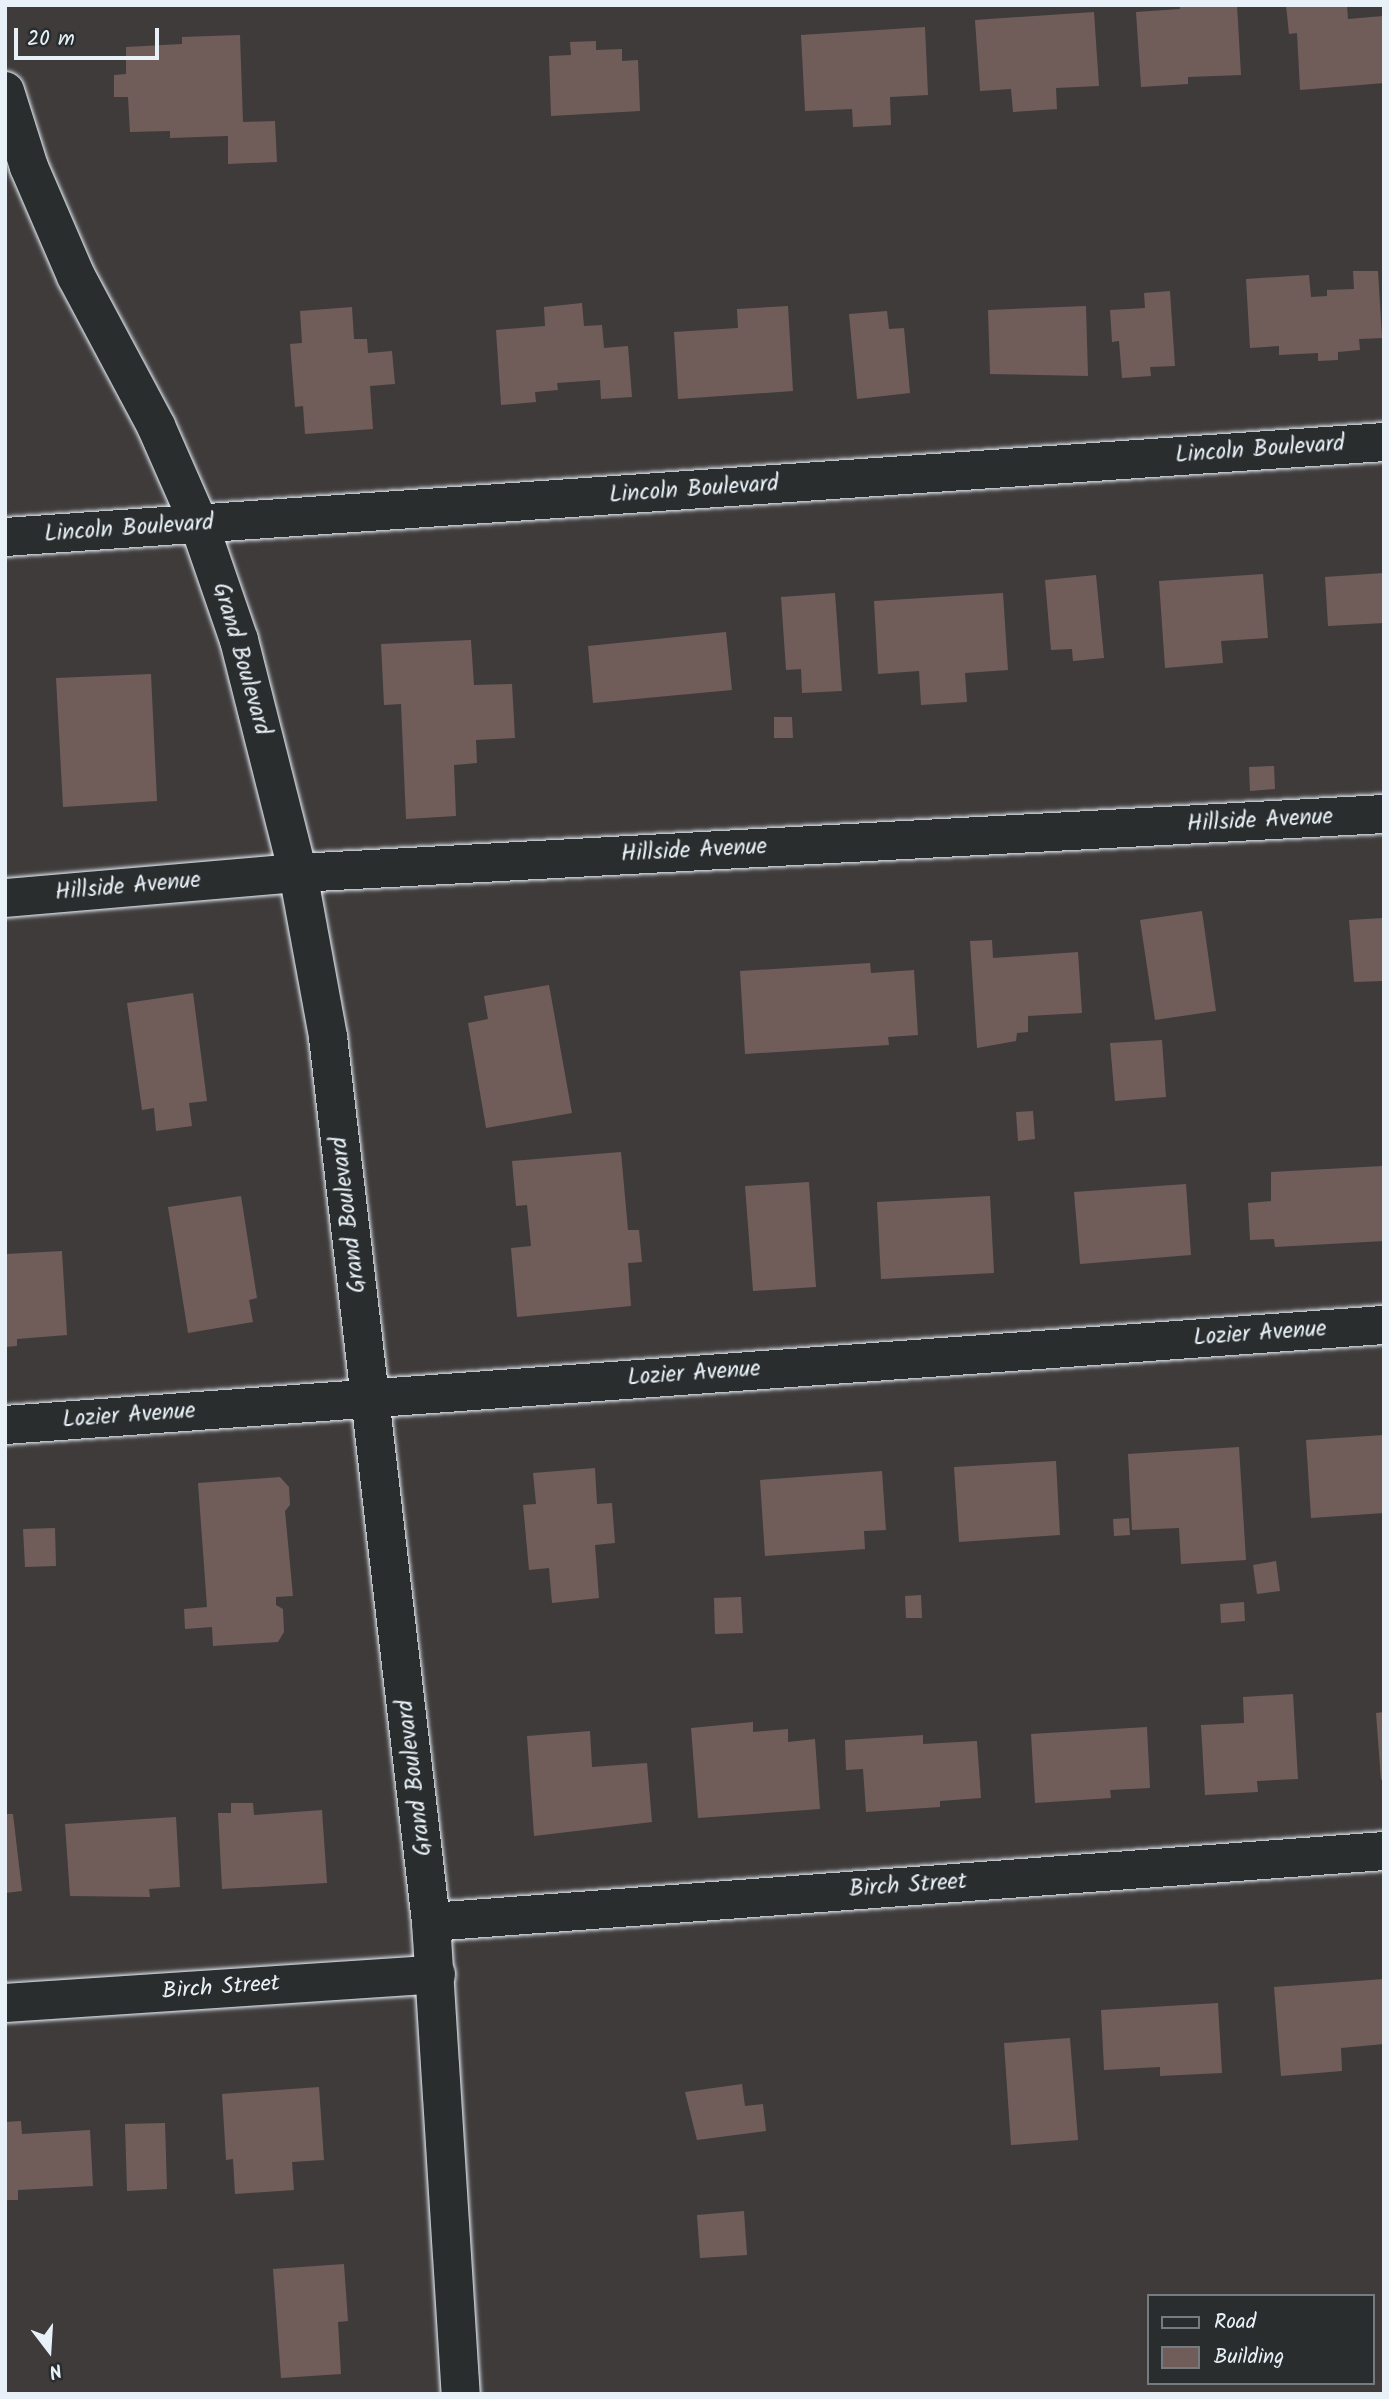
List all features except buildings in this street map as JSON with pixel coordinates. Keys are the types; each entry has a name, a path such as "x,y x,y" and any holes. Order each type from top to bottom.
{"street":[{"name":"Grand Boulevard","path":"5,91 29,166 76,276 156,426 199,524 239,640 298,873 328,1037 431,1922 461,2394"},
{"name":"Lincoln Boulevard","path":"5,537 1384,442"},
{"name":"Hillside Avenue","path":"5,898 298,873 1384,814"},
{"name":"Lozier Avenue","path":"5,1425 1384,1325"},
{"name":"Birch Street","path":"431,1922 1384,1851"},
{"name":"Birch Street","path":"5,2003 436,1974"}]}
